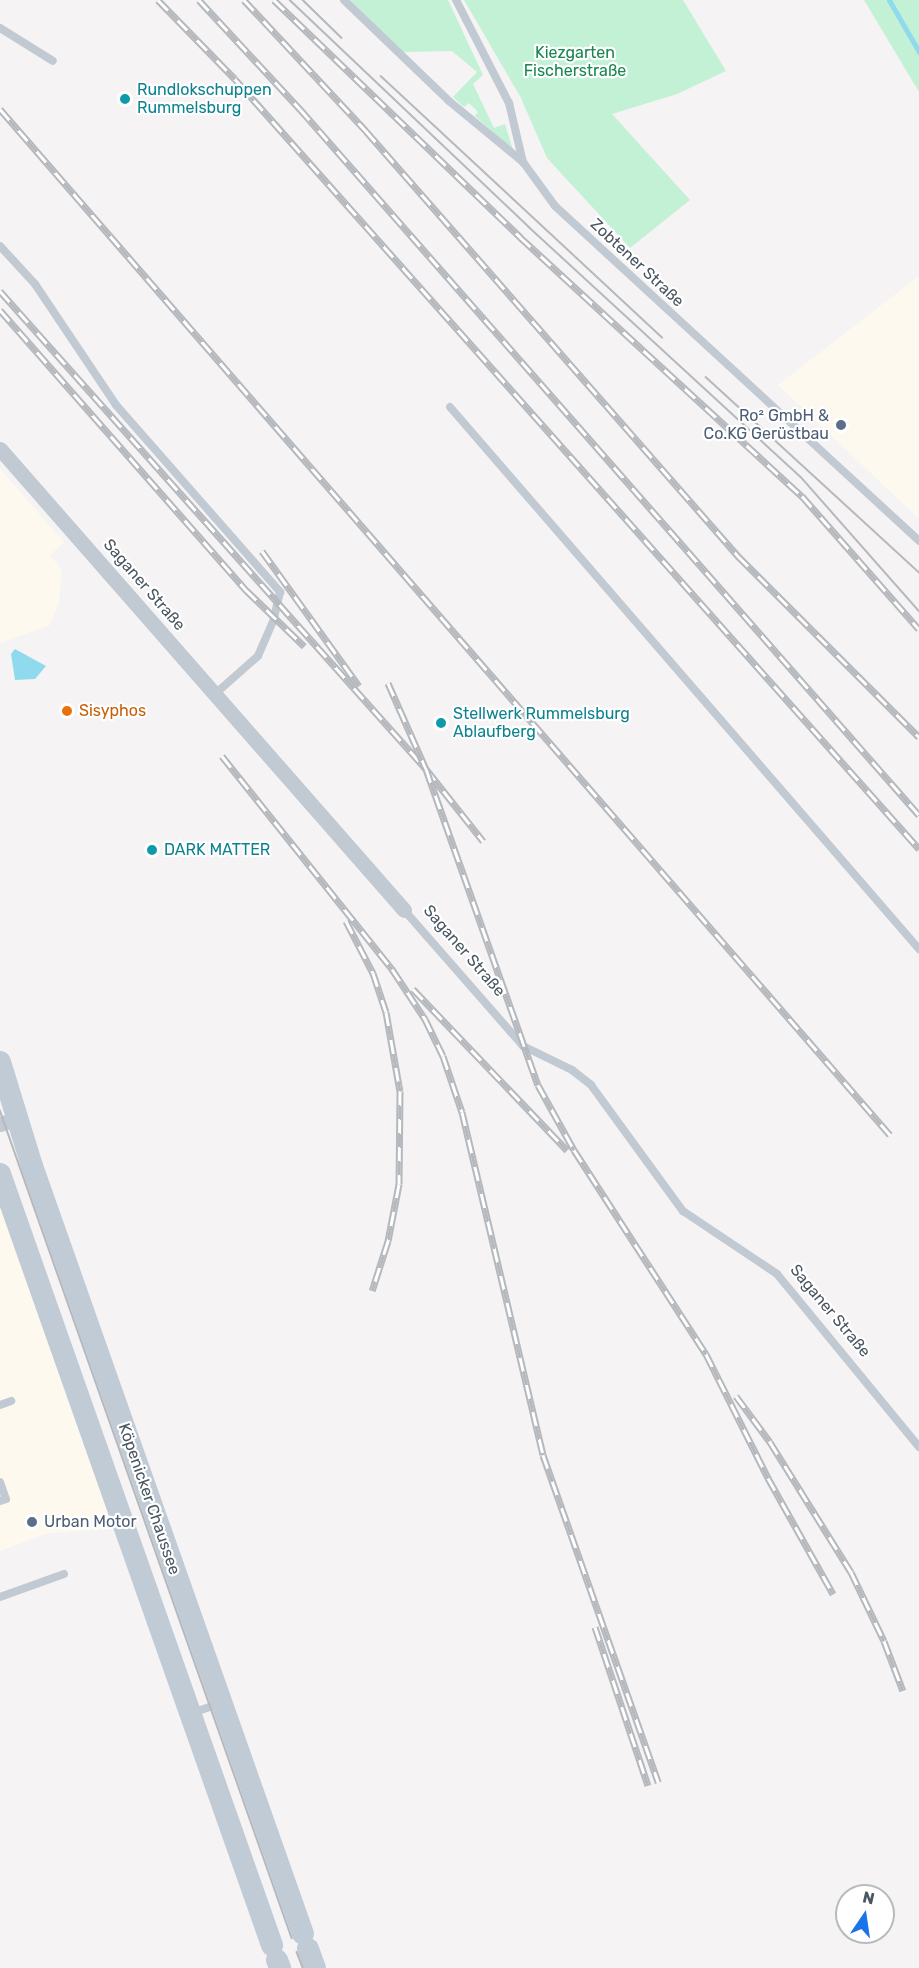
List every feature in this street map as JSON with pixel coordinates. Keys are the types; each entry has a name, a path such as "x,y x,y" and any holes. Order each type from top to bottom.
{"main road":[{"name":"Köpenicker Chaussee","path":"0,1062 9,1121 309,1950"},
{"name":"Köpenicker Chaussee","path":"0,1174 277,1958"}],"street":[{"name":"Saganer Straße","path":"0,449 404,910"}],"lane":[{"name":"Zobtener Straße","path":"344,0 441,93 524,162 555,206 919,542"},
{"path":"456,0 508,103 524,162"},
{"path":"0,28 53,61"},
{"path":"0,246 35,284 116,405 280,592 274,619 258,656 215,694"},
{"path":"450,407 919,949"},
{"name":"Saganer Straße","path":"404,910 523,1046 572,1070 591,1085 683,1211 777,1274 919,1447"},
{"path":"0,1405 11,1401"},
{"path":"0,1482 6,1499 0,1501"},
{"path":"0,1597 64,1574"},
{"path":"191,1713 221,1703"}],"shaded area":[{"path":"919,276 919,519 778,385"},
{"path":"0,469 64,542 50,555 62,570 59,603 50,625 0,643"},
{"path":"0,1174 126,1528 49,1533 0,1551"}],"green space":[{"path":"350,0 448,0 483,75 473,84 494,128 505,124 513,150 475,116 478,112 469,103 464,107 453,97 477,72 452,51 402,52"},
{"name":"Kiezgarten Fischerstraße","path":"464,0 683,0 726,71 677,94 612,114 690,200 630,248 547,158 521,98"},
{"path":"864,0 919,0 919,92"}],"water":[{"path":"15,649 46,666 35,679 15,680 11,654"}],"waterway":[{"path":"889,0 919,52"}],"tram line":[{"path":"290,0 529,227 801,477 919,611"},
{"path":"303,0 342,38"},
{"path":"381,76 662,337"},
{"path":"706,377 919,572"},
{"path":"0,1110 292,1938"},
{"path":"297,1952 303,1968"}],"railway":[{"path":"158,0 235,79 919,849"},
{"path":"199,0 300,109 919,815"},
{"path":"244,0 366,131 738,556 919,737"},
{"path":"274,0 520,237 802,496 919,629"},
{"path":"0,109 890,1135"},
{"path":"0,291 426,769 483,841"},
{"path":"0,310 246,590 304,646"},
{"path":"262,551 359,686"},
{"path":"388,683 426,769 538,1085 574,1150 706,1354 768,1478 833,1594"},
{"path":"222,756 392,969 425,1019 443,1056 462,1112 543,1455 658,1782"},
{"path":"346,921 373,973 386,1012 400,1091 399,1184 388,1241 372,1291"},
{"path":"413,989 567,1150"},
{"path":"736,1396 770,1442 851,1572 884,1641 903,1691"},
{"path":"595,1627 648,1785"}],"place":[{"name":"Rundlokschuppen Rummelsburg","path":"125,99"},
{"name":"Ro² GmbH & Co.KG Gerüstbau","path":"841,425"},
{"name":"Sisyphos","path":"67,711"},
{"name":"Stellwerk Rummelsburg Ablaufberg","path":"441,723"},
{"name":"DARK MATTER","path":"152,850"},
{"name":"Urban Motor","path":"32,1522"}]}
